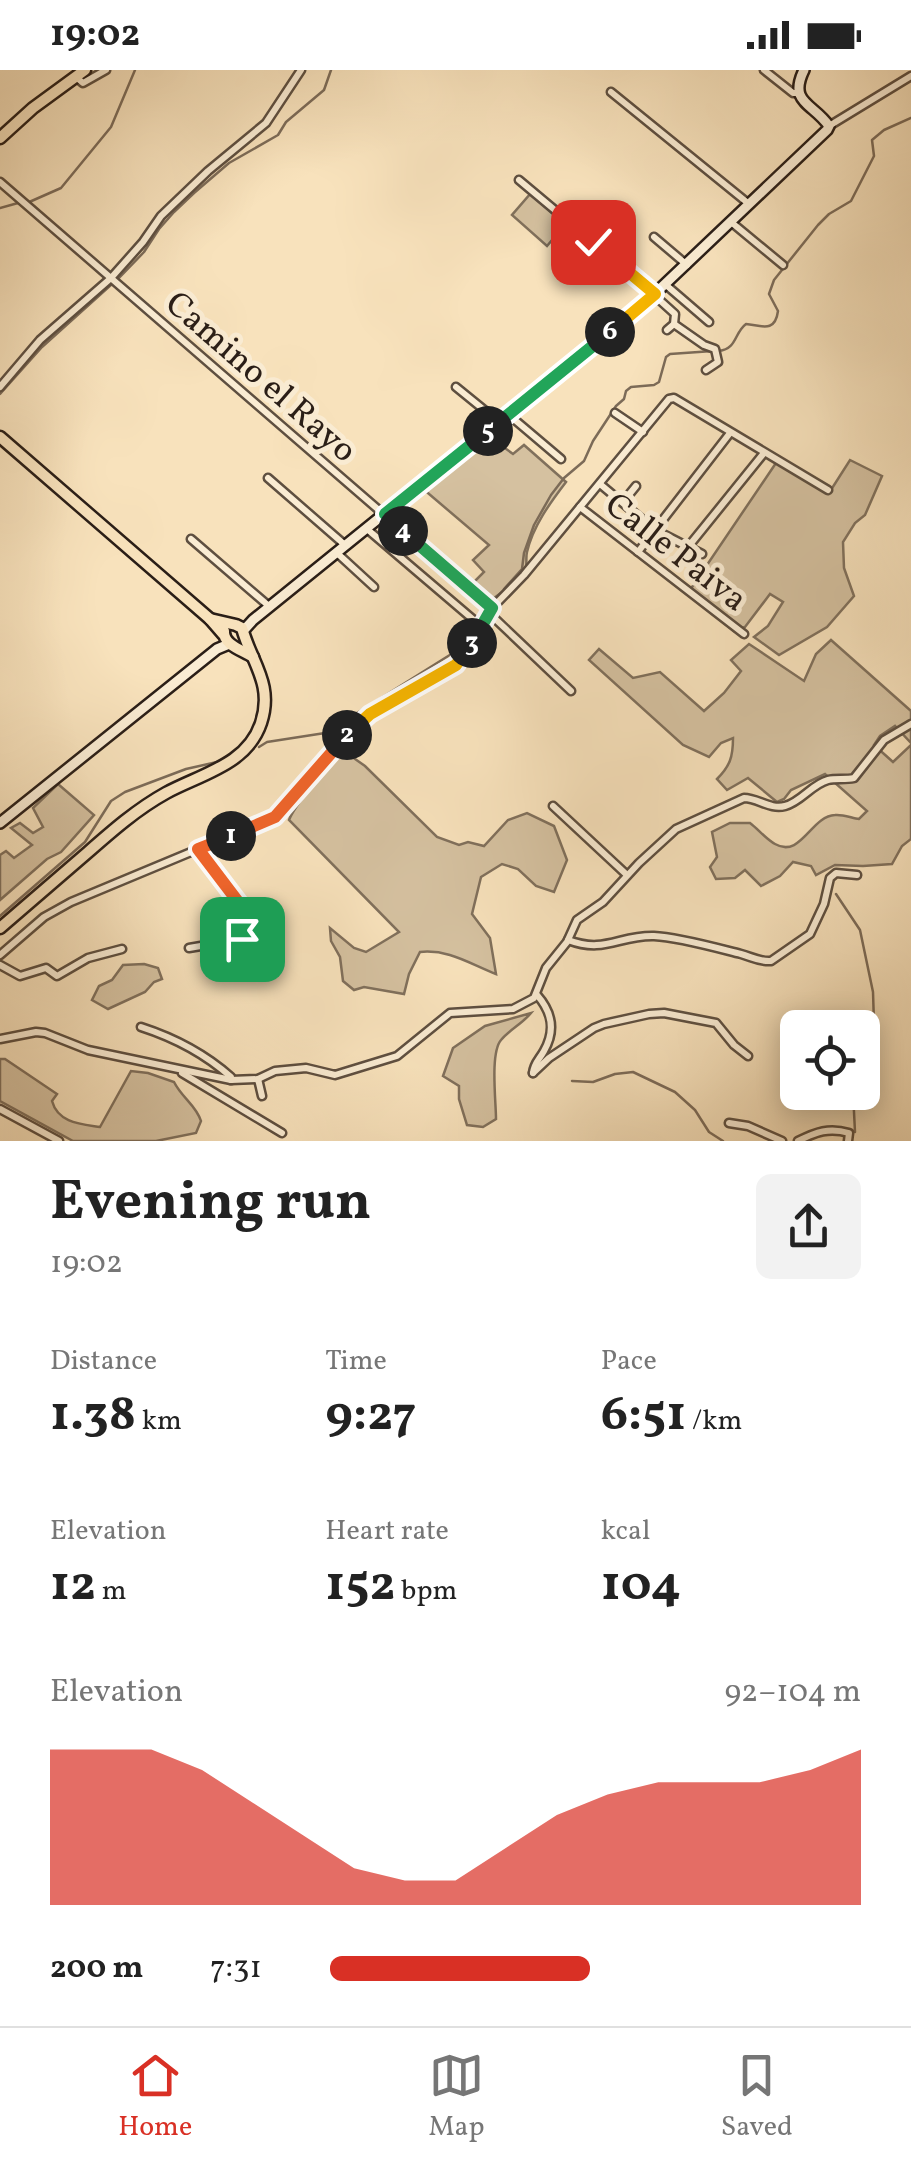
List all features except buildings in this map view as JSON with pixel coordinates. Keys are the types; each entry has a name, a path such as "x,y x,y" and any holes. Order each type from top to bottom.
{"main road":[{"path":"0,823 666,285 829,126 798,92 804,70"},
{"path":"1,135 80,73"},
{"path":"0,436 233,635 254,658 262,678 265,704 257,732 238,756 142,808 0,928"}],"street":[{"path":"80,73 83,83 106,70"},
{"path":"0,388 40,340 111,278 161,216 266,123 301,70"},
{"path":"764,70 793,93 798,92"},
{"path":"829,126 911,76"},
{"path":"610,92 749,204"},
{"path":"520,180 675,314 674,324 667,330"},
{"name":"Camino el Rayo","path":"0,182 385,514 491,610 570,691"},
{"path":"731,222 783,265"},
{"path":"654,237 687,265"},
{"path":"666,285 709,322"},
{"path":"674,324 716,351 718,362 706,370"},
{"path":"456,387 500,422"},
{"path":"0,955 44,917 71,902 275,817 355,726 456,665 491,610 524,576 669,400 674,398 828,490"},
{"path":"615,413 643,432"},
{"path":"509,415 561,459"},
{"path":"638,552 730,432"},
{"path":"688,547 764,453"},
{"path":"268,478 374,587"},
{"path":"600,484 655,530 702,554"},
{"path":"623,502 636,486"},
{"name":"Calle Paiva","path":"580,507 744,634"},
{"path":"367,529 482,627"},
{"path":"191,539 270,607"},
{"path":"0,1039 45,1032 88,1050 231,1080 258,1079 275,1072 306,1068 335,1075 397,1056 450,1014 516,1008 536,995 546,968 568,940 577,920 604,902 676,829 740,800 750,798 780,807 825,781 854,778 884,740 911,724"},
{"path":"553,806 627,876"},
{"path":"188,948 258,934 258,928 198,849"},
{"path":"568,940 600,946 658,936 772,962 810,934 824,904 830,878 836,874 858,874"},
{"path":"0,965 20,976 46,968 57,976 88,958 122,949"},
{"path":"536,995 546,1008 552,1028 534,1073 542,1062 586,1033 611,1022 648,1014 668,1013 713,1022 748,1056"},
{"path":"141,1027 172,1037 213,1061 231,1080"},
{"path":"177,1070 282,1133"},
{"path":"258,1079 262,1096"},
{"path":"0,1108 59,1141"},
{"path":"730,1124 748,1126 782,1141"},
{"path":"798,1141 826,1130 846,1132 852,1139"}],"shaded area":[{"path":"531,193 568,221 547,246 512,215"},
{"path":"487,435 513,454 524,445 566,482 533,533 524,572 485,605 467,589 484,572 473,560 489,545 422,488"},
{"path":"850,460 882,476 865,515 843,542 844,568 854,596 827,627 779,655 754,637 768,626 783,602 770,594 745,627 734,631 688,593 776,463 829,493"},
{"path":"831,640 911,711 911,743 895,726 874,745 893,762 911,745 911,839 892,864 835,865 816,875 811,866 793,862 780,876 761,886 745,870 735,878 716,879 710,867 717,857 712,832 730,823 750,823 784,847 799,842 827,817 859,819 867,811 825,774 791,790 777,802 748,778 727,790 717,779 730,761 733,738 721,743 709,757 683,745 589,660 599,649 633,678 660,672 704,711 741,671 731,660 749,644 804,681 816,654"},
{"path":"348,754 437,837 459,845 468,842 484,846 508,820 527,813 554,826 567,860 554,892 536,886 518,869 502,864 481,877 472,914 490,938 496,974 450,955 420,952 404,994 364,987 354,990 343,981 330,928 354,948 366,952 399,932 289,820 328,767"},
{"path":"58,784 94,815 61,852 47,859 0,900 0,855 6,851 14,858 32,845 11,828 20,823 33,833 43,827 33,808"},
{"path":"123,965 158,968 162,979 145,992 108,1009 92,1000 99,986 112,980"},
{"path":"531,1013 498,1046 496,1119 483,1127 467,1125 459,1086 443,1076 453,1048 485,1026"},
{"path":"0,1059 57,1094 52,1101 55,1108 71,1121 100,1127 131,1071 174,1082 201,1121 196,1133 156,1141 73,1141 0,1101"}],"waterway":[{"path":"27,203 61,188 111,127 135,70"},
{"path":"118,279 194,193 229,163 278,135 286,122 324,90 331,70"},
{"path":"719,351 729,347 746,324 774,323 778,311 769,294 774,280 818,225 851,201 874,156 872,140 911,118"},
{"path":"0,208 18,203"},
{"path":"0,394 42,347 112,284"},
{"path":"504,589 522,569 534,525 551,495 584,461 626,391 659,382 670,354 713,351"},
{"path":"259,747 267,742 325,733 453,653"},
{"path":"0,916 85,842 111,801 186,769 217,762"},
{"path":"836,894 860,930 874,1010"},
{"path":"572,1081 593,1082 633,1072 675,1092 695,1110 709,1132 723,1141"},
{"path":"854,1110 855,1132"}],"route":[{"path":"242,939 258,934 258,928 198,849 275,817 355,726 456,665 474,641 492,608 385,514 655,294 593,242"}]}
